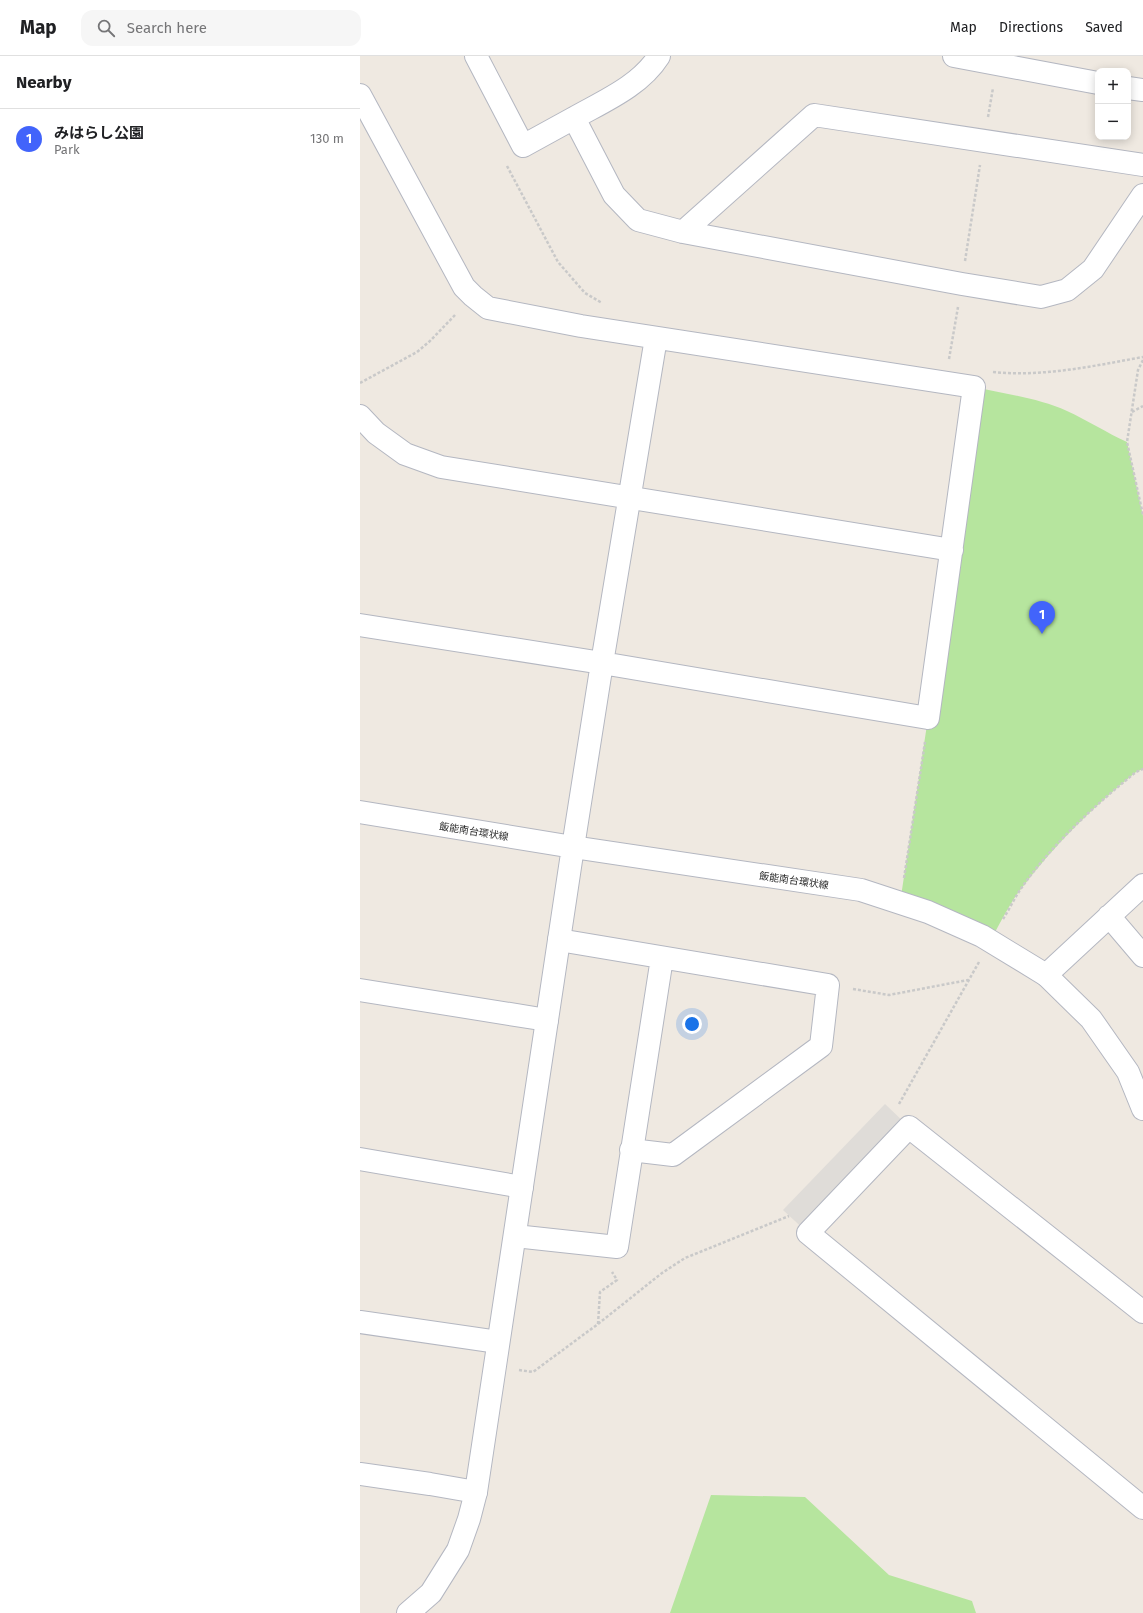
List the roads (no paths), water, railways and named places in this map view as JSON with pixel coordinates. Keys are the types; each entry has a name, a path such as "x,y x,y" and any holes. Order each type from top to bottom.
{"street":[{"path":"476,56 523,146 627,88 651,68 659,56"},
{"path":"954,56 997,64 1026,63 1095,82"},
{"path":"1131,88 1143,90"},
{"path":"360,95 464,287 488,308 582,326 974,387 928,718 602,663 360,625"},
{"path":"683,232 814,115 1143,165"},
{"path":"574,118 614,195 638,220 683,232 962,284 1041,296 1067,290 1093,269 1143,195"},
{"path":"408,1613 431,1593 458,1550 469,1519 476,1492 573,847 656,338"},
{"path":"360,416 376,433 405,454 442,467 952,550"},
{"name":"飯能南台環状線","path":"360,812 573,847 861,890 928,912 990,941 1046,975 1091,1019 1128,1072 1143,1109"},
{"path":"1046,975 1143,885"},
{"path":"1109,916 1143,956"},
{"path":"559,940 828,985 821,1046 673,1155 631,1150"},
{"path":"514,1236 617,1247 662,958"},
{"path":"360,990 547,1020"},
{"path":"1143,1312 909,1127 808,1233 1143,1508"},
{"path":"360,1159 522,1187"},
{"path":"360,1322 498,1342"},
{"path":"360,1474 476,1492"}],"place":[{"name":"みはらし公園","path":"1042,634"}]}
